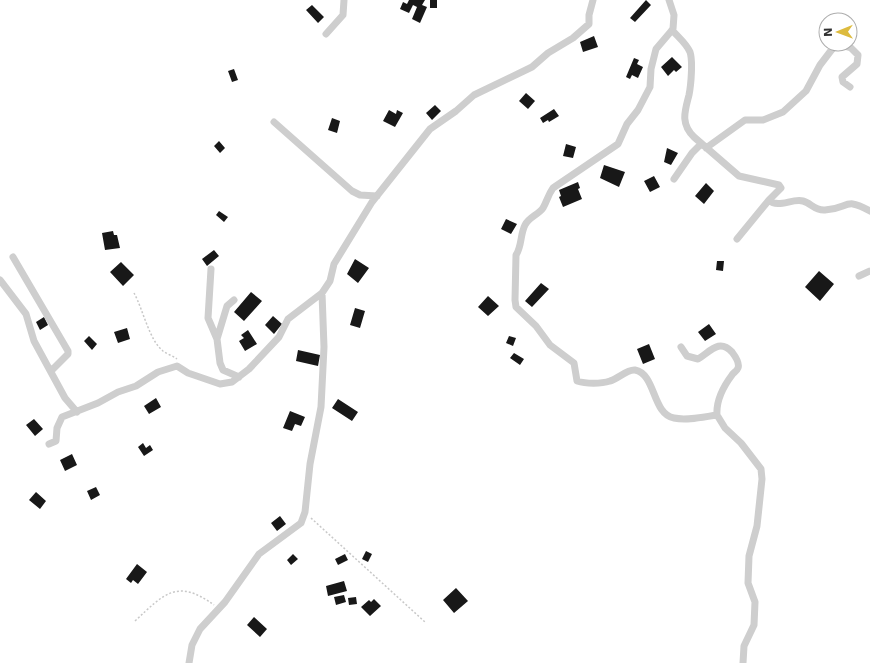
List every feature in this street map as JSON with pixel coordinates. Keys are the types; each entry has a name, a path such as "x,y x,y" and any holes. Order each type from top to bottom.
{"street":[{"path":"326,34 343,15 344,0"},
{"path":"49,444 56,441 57,428 62,417 77,412 118,392 136,386 158,372 177,366 188,373 220,384 232,382 250,369 279,337 288,319 322,293 330,281 334,264 377,196 430,129 456,111 474,95 532,67 548,53 573,38 589,24 589,15 593,0"},
{"path":"668,0 674,15 672,30 656,49 651,69 650,87 638,110 627,124 618,144 553,188 542,208 526,224 516,256 515,300 516,307 536,326 550,345 574,364 577,381 611,381 630,370 636,370 641,373 651,386 658,405 667,416 680,419 716,415"},
{"path":"672,30 687,47 692,59 689,90 684,108 684,116 688,132 739,176 779,184 781,188 778,193 769,200 737,239"},
{"path":"674,179 692,153 745,120 763,120 783,112 806,92 820,65 833,48 841,45 850,48 858,55 857,64 842,77 843,82 850,88"},
{"path":"274,122 352,191 360,195 377,196"},
{"path":"769,200 776,204 798,200 805,202 816,209 825,210 851,203 870,210"},
{"path":"13,257 68,351 68,354 51,370"},
{"path":"211,269 208,318 217,339 220,363 223,370 239,377"},
{"path":"859,276 870,271"},
{"path":"0,280 26,314 32,335 65,398 77,412"},
{"path":"189,663 192,645 197,634 233,592 259,554 301,523 305,512 310,464 320,407 324,347 322,293"},
{"path":"217,339 227,306 234,300"},
{"path":"681,348 687,356 698,359 717,345 721,345 726,347 736,357 738,368 721,394 716,415 725,428 750,454 761,469 762,479 757,526 750,556 748,583 755,602 754,625 744,646 743,663"}],"path":[{"path":"134,293 155,342 164,352 179,360"},
{"path":"305,512 425,622"},
{"path":"135,620 167,595 179,590 189,591 218,609"}],"building":[{"path":"409,0 425,0 422,5 427,7 420,23 412,19 417,7 413,5 409,13 400,9 403,2 407,4"},
{"path":"430,0 437,0 437,8 430,8"},
{"path":"646,0 651,5 635,22 630,18"},
{"path":"312,5 324,17 318,23 306,10"},
{"path":"594,36 598,47 583,52 580,42"},
{"path":"672,57 682,67 676,72 674,70 668,76 661,67"},
{"path":"634,58 639,60 637,64 643,67 638,78 632,75 630,79 626,77"},
{"path":"234,69 238,80 232,82 228,71"},
{"path":"526,93 535,101 528,109 519,101"},
{"path":"435,105 441,111 432,120 426,113"},
{"path":"554,109 559,116 549,122 548,120 543,123 540,118"},
{"path":"389,110 396,114 397,110 403,113 395,127 383,121"},
{"path":"332,118 340,121 337,133 328,130"},
{"path":"219,141 225,148 220,153 214,146"},
{"path":"566,144 576,147 573,158 563,156"},
{"path":"667,148 678,153 671,165 664,162"},
{"path":"604,165 625,172 619,187 600,178"},
{"path":"654,176 660,187 650,192 644,181"},
{"path":"578,182 580,188 578,189 582,199 563,207 559,197 561,196 559,190"},
{"path":"706,183 714,191 704,204 695,196"},
{"path":"219,211 228,217 224,222 216,215"},
{"path":"506,219 517,224 511,234 501,229"},
{"path":"113,231 114,235 117,235 120,248 105,250 102,233"},
{"path":"214,250 219,256 207,266 202,259"},
{"path":"355,259 369,268 358,283 347,274"},
{"path":"717,261 724,261 723,271 716,270"},
{"path":"121,262 134,275 123,286 110,272"},
{"path":"819,271 834,284 820,301 805,287"},
{"path":"541,283 549,289 532,307 525,301"},
{"path":"251,292 262,301 244,321 234,312"},
{"path":"488,296 499,306 488,316 478,307"},
{"path":"355,308 365,311 360,328 350,325"},
{"path":"273,316 282,324 274,334 265,325"},
{"path":"44,317 48,325 40,330 36,322"},
{"path":"709,324 716,334 705,341 698,332"},
{"path":"127,328 130,339 118,343 114,332"},
{"path":"248,330 257,344 245,351 239,341 244,338 241,335"},
{"path":"89,336 97,344 92,350 84,341"},
{"path":"509,336 516,338 513,346 506,343"},
{"path":"649,344 655,359 643,364 637,349"},
{"path":"298,350 320,355 318,366 296,361"},
{"path":"514,353 524,359 520,365 510,358"},
{"path":"156,398 161,407 149,414 144,406"},
{"path":"338,399 358,412 352,421 332,408"},
{"path":"290,411 305,417 301,426 295,424 292,431 283,428"},
{"path":"34,419 43,429 35,436 26,425"},
{"path":"143,443 146,448 150,445 153,450 144,456 138,447"},
{"path":"72,454 77,465 65,471 60,460"},
{"path":"96,487 100,495 91,500 87,491"},
{"path":"36,492 46,501 40,509 29,500"},
{"path":"280,516 286,524 277,531 271,523"},
{"path":"366,551 372,554 368,562 362,559"},
{"path":"293,554 298,559 291,565 287,560"},
{"path":"345,554 348,560 338,565 335,559"},
{"path":"137,564 147,572 138,584 133,580 131,583 126,579"},
{"path":"344,581 347,591 328,596 326,586"},
{"path":"456,588 468,601 454,613 443,600"},
{"path":"344,595 346,602 336,605 334,597"},
{"path":"356,597 357,604 349,605 348,598"},
{"path":"374,599 381,606 370,616 361,607 369,600 371,602"},
{"path":"254,617 267,629 260,637 247,625"}]}
